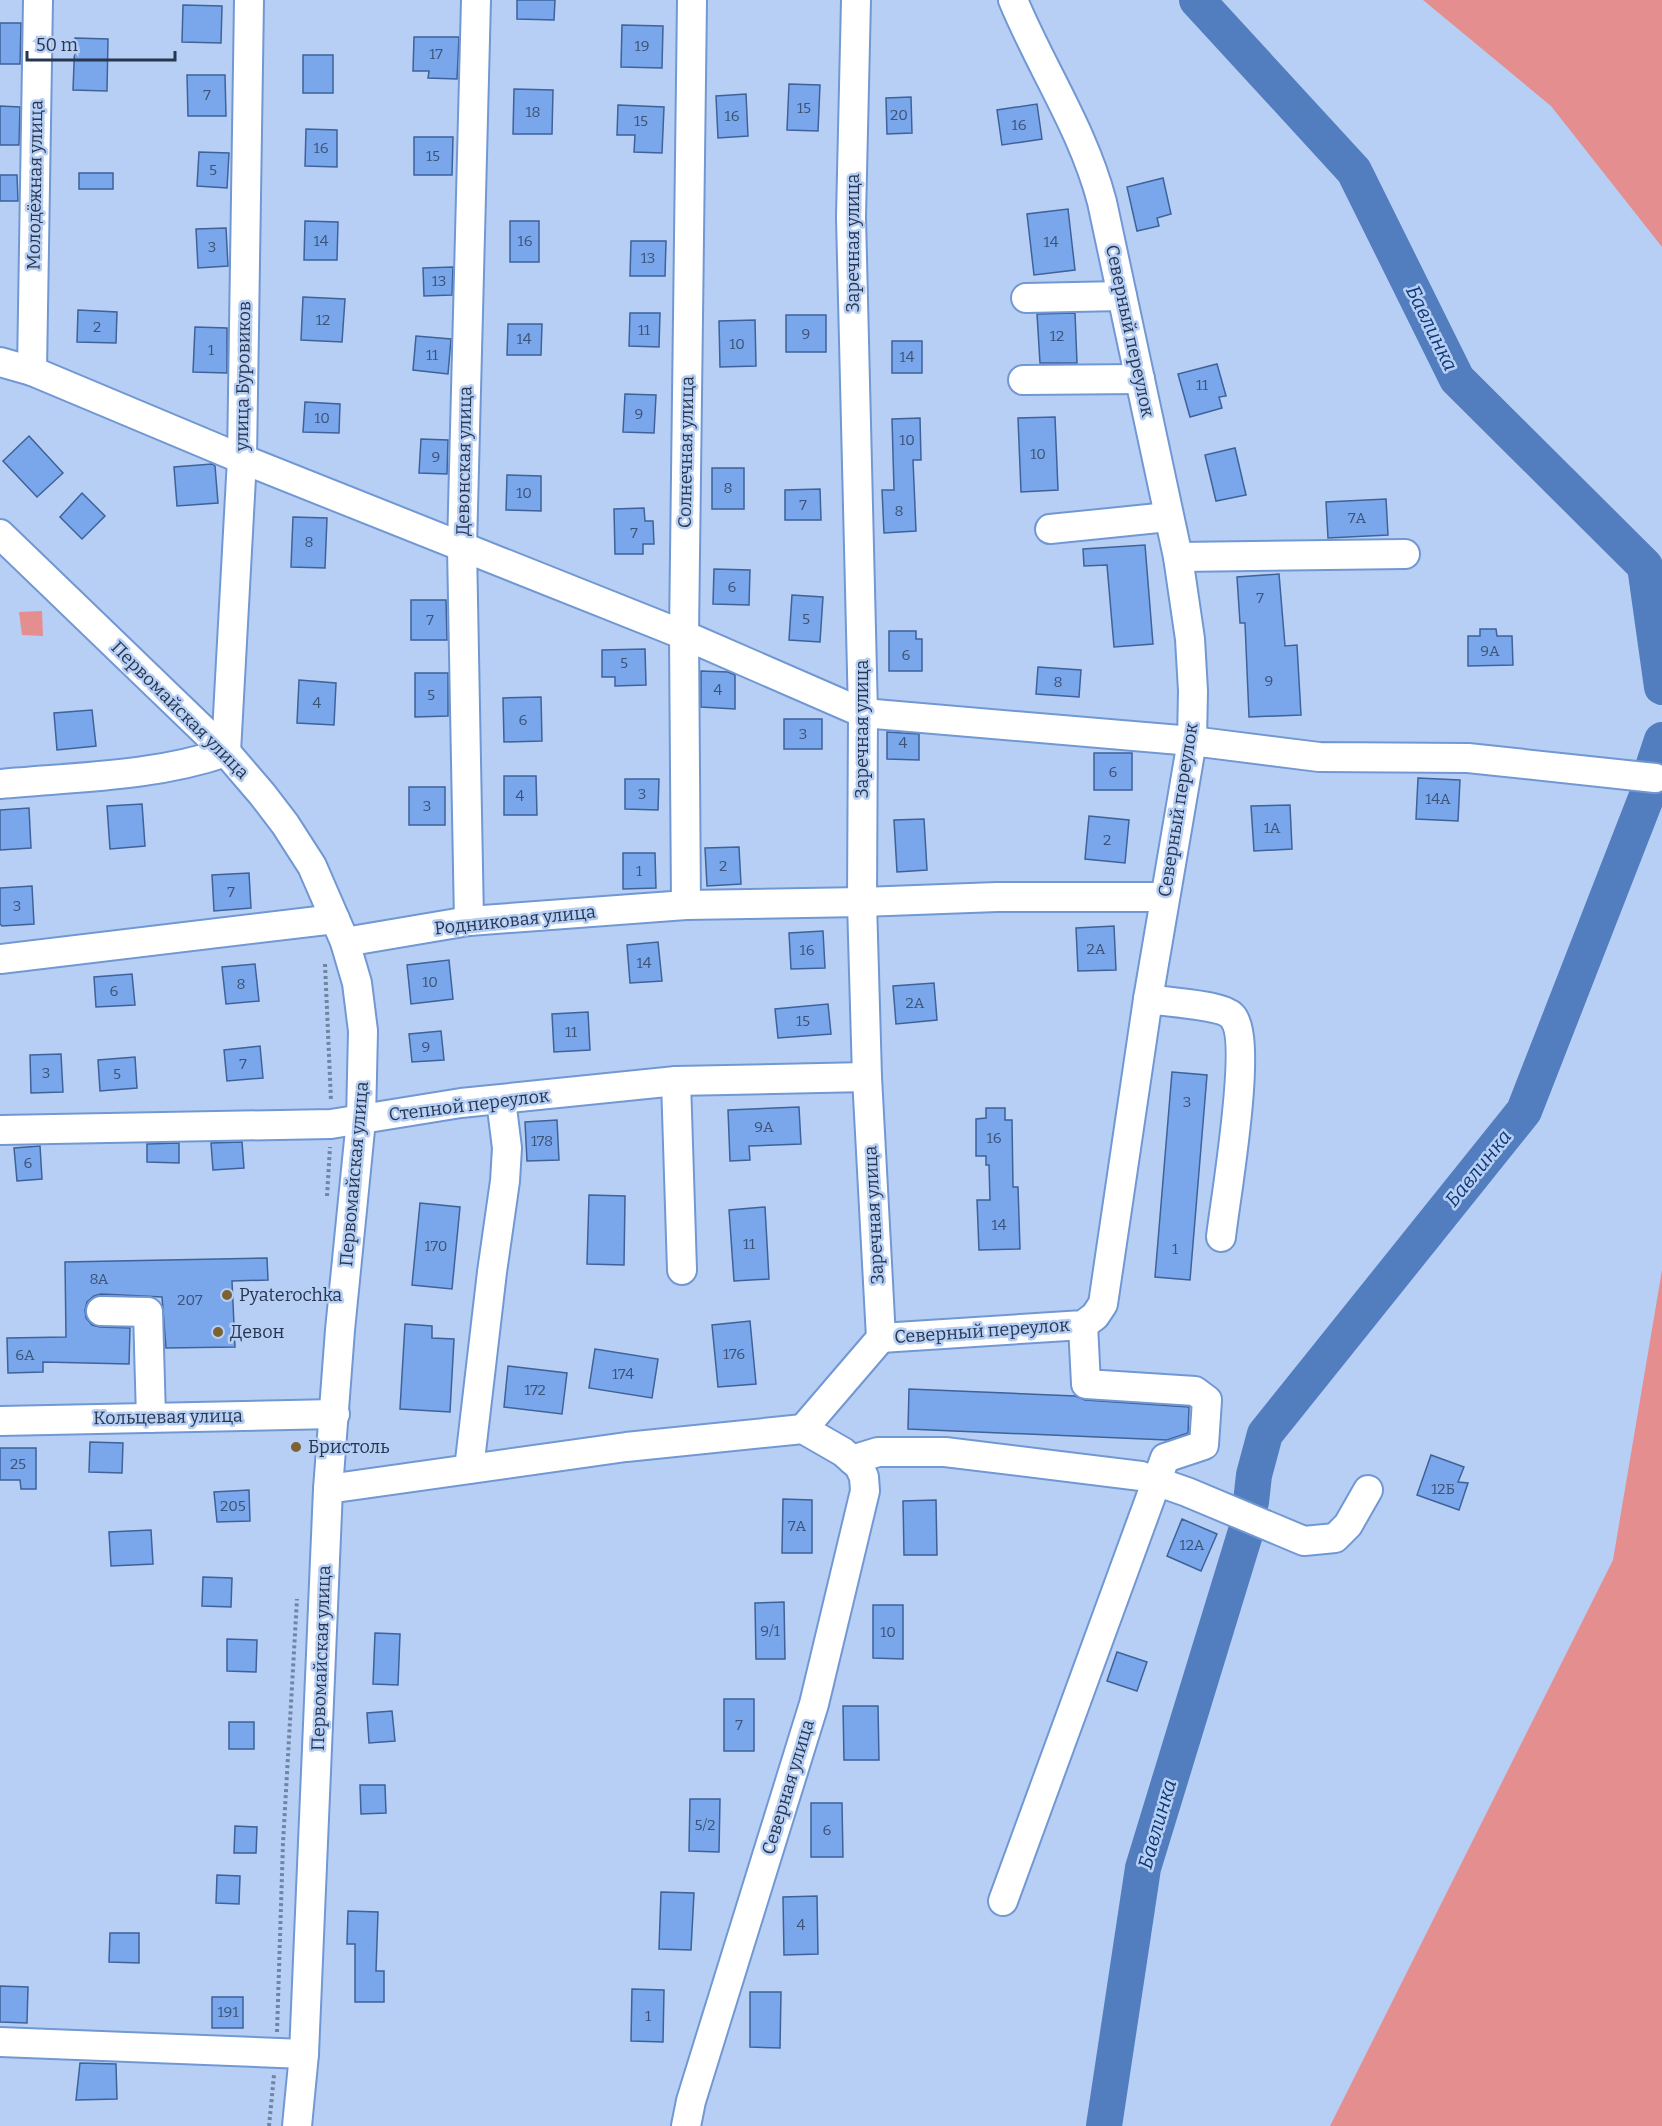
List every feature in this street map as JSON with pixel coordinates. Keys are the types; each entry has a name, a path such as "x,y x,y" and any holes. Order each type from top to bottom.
{"street":[{"name":"Молодёжная улица","path":"32,371 38,0"},
{"name":"улица Буровиков","path":"226,752 242,459 249,0"},
{"name":"Девонская улица","path":"469,921 462,547 476,0"},
{"name":"Солнечная улица","path":"686,905 684,635 692,0"},
{"name":"Заречная улица","path":"856,0 851,217 863,713 862,902 867,1077 881,1338"},
{"name":"Северный переулок","path":"881,1338 1083,1325 1095,1316 1103,1304 1164,897 1192,741 1193,691 1190,639 1178,557 1097,181 1068,111 1013,0"},
{"path":"1026,298 1122,296"},
{"path":"0,362 32,371 242,459 684,635 863,713 1192,741 1319,757 1468,758 1655,778"},
{"path":"1023,380 1140,379"},
{"path":"1050,529 1168,517"},
{"name":"Первомайская улица","path":"0,534 226,752 285,824 312,866 340,930 357,983 363,1031 361,1120 340,1330 328,1489 304,2054 297,2126"},
{"path":"1178,557 1405,554"},
{"path":"0,784 149,771 207,759 226,752"},
{"name":"Родниковая улица","path":"0,958 686,905 997,897 1164,897"},
{"path":"1148,999 1220,1009 1232,1016 1239,1030 1240,1088 1221,1237"},
{"name":"Степной переулок","path":"0,1130 331,1124 461,1103 676,1081 867,1077"},
{"path":"676,1081 682,1270"},
{"path":"469,1469 492,1272 506,1181 507,1148 501,1100"},
{"path":"101,1311 148,1312 151,1418"},
{"path":"1002,1901 1165,1458 1204,1445 1207,1400 1195,1391 1086,1384 1083,1325"},
{"path":"803,1429 881,1338"},
{"name":"Кольцевая улица","path":"0,1421 335,1414"},
{"path":"328,1489 626,1447 803,1429 848,1456 878,1452 945,1452 1141,1476 1304,1540 1335,1538 1348,1525 1368,1490"},
{"name":"Северная улица","path":"686,2126 694,2090 814,1704 866,1491 860,1466 848,1456"},
{"path":"0,2042 304,2054"}],"path":[{"path":"269,2126 276,2054 283,1832 297,1597"}],"shaded area":[{"path":"1423,0 1662,0 1662,247 1551,106"},
{"path":"42,611 43,636 22,635 19,612"},
{"path":"1662,1270 1662,2126 1330,2126 1613,1560"}],"building":[{"path":"517,0 555,0 554,20 517,19"},
{"path":"183,5 222,6 221,43 182,42"},
{"path":"0,23 21,23 20,64 0,64"},
{"path":"622,25 663,26 662,68 621,67"},
{"path":"414,37 459,37 457,79 428,78 429,71 413,71"},
{"path":"75,38 108,39 107,91 73,90"},
{"path":"303,55 333,55 333,93 303,93"},
{"path":"187,75 225,75 226,116 188,116"},
{"path":"789,84 820,85 818,131 787,130"},
{"path":"514,89 553,90 552,134 513,134"},
{"path":"746,94 748,136 718,138 716,96"},
{"path":"911,97 912,133 887,134 886,98"},
{"path":"1037,104 1042,139 1002,145 997,110"},
{"path":"618,105 664,107 662,153 634,152 635,135 617,135"},
{"path":"0,106 20,107 19,145 0,145"},
{"path":"306,129 337,130 337,167 305,166"},
{"path":"414,137 453,137 452,175 414,175"},
{"path":"199,152 229,153 227,188 197,186"},
{"path":"79,173 113,173 113,189 79,189"},
{"path":"0,175 17,175 18,201 0,201"},
{"path":"1163,178 1171,214 1157,218 1159,226 1137,231 1127,187"},
{"path":"1068,209 1075,270 1034,275 1027,214"},
{"path":"305,221 338,222 337,260 304,260"},
{"path":"510,221 539,221 539,262 510,262"},
{"path":"226,228 228,266 198,268 196,229"},
{"path":"631,241 666,241 665,276 630,276"},
{"path":"453,267 452,295 424,296 423,268"},
{"path":"303,297 345,299 342,342 301,340"},
{"path":"78,310 117,312 116,343 77,342"},
{"path":"630,313 660,313 659,347 629,346"},
{"path":"1075,313 1077,363 1040,363 1037,314"},
{"path":"786,315 826,315 826,352 786,352"},
{"path":"755,320 756,366 720,367 719,321"},
{"path":"508,324 542,324 541,355 507,355"},
{"path":"195,327 227,328 227,373 193,372"},
{"path":"416,336 451,339 448,374 413,370"},
{"path":"892,341 922,341 922,373 892,373"},
{"path":"1217,364 1226,396 1219,397 1222,408 1190,417 1178,374"},
{"path":"625,394 656,395 654,433 623,432"},
{"path":"305,402 340,404 339,433 303,432"},
{"path":"1055,417 1058,490 1021,492 1018,418"},
{"path":"920,418 921,460 913,460 916,531 884,533 882,490 894,490 892,419"},
{"path":"29,436 63,473 37,497 3,461"},
{"path":"421,439 448,440 447,474 419,473"},
{"path":"1235,448 1246,495 1216,501 1205,455"},
{"path":"212,464 215,466 218,503 177,506 174,467"},
{"path":"712,468 744,468 744,509 712,509"},
{"path":"507,475 541,476 541,511 506,510"},
{"path":"820,489 821,520 785,520 785,490"},
{"path":"82,493 105,516 82,539 60,517"},
{"path":"1386,499 1388,535 1328,538 1326,502"},
{"path":"644,508 645,521 653,521 654,544 643,544 643,554 615,554 614,509"},
{"path":"293,517 327,518 325,568 291,567"},
{"path":"1145,545 1153,644 1114,647 1107,565 1084,566 1083,549"},
{"path":"714,569 750,570 749,605 713,604"},
{"path":"1279,574 1285,646 1297,645 1301,715 1249,717 1245,623 1240,623 1237,577"},
{"path":"792,595 823,597 820,642 789,640"},
{"path":"411,600 446,600 447,640 411,640"},
{"path":"1480,629 1496,629 1497,636 1512,636 1513,665 1468,666 1468,636 1480,636"},
{"path":"889,631 916,631 916,639 922,639 922,671 889,671"},
{"path":"645,649 646,685 615,686 615,677 602,677 602,650"},
{"path":"1038,667 1081,670 1079,697 1036,694"},
{"path":"701,671 728,672 735,675 735,709 701,707"},
{"path":"415,673 448,673 448,716 415,717"},
{"path":"299,680 336,683 334,725 297,723"},
{"path":"541,697 542,741 504,742 503,698"},
{"path":"92,710 96,746 57,750 54,713"},
{"path":"784,719 822,719 822,749 784,749"},
{"path":"887,732 919,734 919,760 887,759"},
{"path":"1094,753 1132,753 1132,790 1094,790"},
{"path":"504,776 536,776 537,815 504,815"},
{"path":"1418,778 1460,780 1458,821 1416,819"},
{"path":"625,779 659,779 658,810 625,809"},
{"path":"409,787 445,787 445,825 409,825"},
{"path":"142,804 145,846 110,849 107,806"},
{"path":"1290,805 1292,849 1254,851 1251,806"},
{"path":"29,808 31,848 0,850 0,810"},
{"path":"1089,816 1129,820 1125,863 1085,859"},
{"path":"924,819 927,870 897,872 894,820"},
{"path":"739,847 741,884 707,886 705,848"},
{"path":"623,853 655,853 656,888 623,889"},
{"path":"249,873 251,908 214,911 212,875"},
{"path":"32,886 34,924 2,926 0,924 0,888"},
{"path":"1114,926 1116,970 1078,971 1076,928"},
{"path":"823,931 825,968 791,969 789,933"},
{"path":"658,942 662,981 630,983 627,945"},
{"path":"449,960 453,999 411,1004 407,965"},
{"path":"255,964 259,1001 226,1004 222,967"},
{"path":"132,974 135,1005 96,1007 94,977"},
{"path":"934,983 937,1020 896,1024 893,986"},
{"path":"828,1004 831,1034 778,1038 775,1009"},
{"path":"588,1012 590,1050 554,1052 552,1014"},
{"path":"441,1031 444,1060 412,1062 409,1034"},
{"path":"260,1046 263,1078 227,1081 224,1050"},
{"path":"61,1054 63,1092 31,1093 30,1055"},
{"path":"135,1057 137,1088 100,1091 98,1060"},
{"path":"1172,1072 1207,1075 1190,1280 1155,1277"},
{"path":"799,1107 801,1144 749,1146 750,1160 730,1161 728,1110"},
{"path":"986,1108 1005,1108 1005,1120 1012,1120 1013,1187 1018,1187 1020,1249 979,1250 977,1200 990,1200 989,1165 986,1165 986,1156 976,1156 976,1119 986,1118"},
{"path":"557,1120 559,1160 527,1161 525,1122"},
{"path":"242,1142 244,1168 213,1170 211,1143"},
{"path":"179,1143 179,1163 147,1162 147,1144"},
{"path":"40,1146 42,1179 17,1181 14,1148"},
{"path":"589,1195 625,1196 624,1265 587,1264"},
{"path":"420,1203 460,1207 452,1289 412,1285"},
{"path":"765,1207 769,1279 734,1281 729,1210"},
{"path":"267,1258 268,1280 232,1281 235,1347 166,1348 162,1297 101,1294 87,1302 86,1318 92,1325 100,1327 130,1328 129,1364 43,1362 43,1372 8,1373 7,1338 66,1337 65,1262"},
{"path":"750,1321 756,1384 718,1387 712,1325"},
{"path":"405,1324 432,1326 432,1338 454,1339 450,1412 400,1409"},
{"path":"595,1349 658,1359 652,1398 589,1388"},
{"path":"508,1366 567,1373 562,1414 504,1407"},
{"path":"909,1389 1075,1396 1085,1400 1189,1407 1188,1433 1167,1440 908,1429"},
{"path":"90,1442 123,1443 122,1473 89,1472"},
{"path":"0,1448 36,1448 36,1489 21,1489 20,1480 0,1480"},
{"path":"1431,1455 1464,1467 1458,1482 1468,1483 1459,1510 1417,1495"},
{"path":"249,1490 250,1521 217,1522 214,1492"},
{"path":"783,1499 812,1500 812,1553 782,1553"},
{"path":"936,1500 937,1555 904,1555 903,1501"},
{"path":"1182,1519 1217,1534 1201,1571 1167,1556"},
{"path":"151,1530 153,1564 111,1566 109,1532"},
{"path":"203,1577 232,1578 231,1607 202,1606"},
{"path":"784,1602 785,1659 756,1659 755,1603"},
{"path":"873,1605 903,1605 903,1659 873,1658"},
{"path":"375,1633 400,1634 398,1685 373,1684"},
{"path":"227,1639 257,1640 256,1672 227,1671"},
{"path":"1117,1652 1147,1662 1137,1691 1107,1681"},
{"path":"724,1699 754,1699 754,1751 724,1751"},
{"path":"843,1706 878,1706 879,1760 844,1760"},
{"path":"392,1711 395,1741 369,1743 367,1713"},
{"path":"229,1722 254,1722 254,1749 229,1749"},
{"path":"360,1785 385,1785 386,1813 361,1814"},
{"path":"690,1799 720,1799 719,1852 689,1851"},
{"path":"811,1803 842,1803 843,1857 811,1857"},
{"path":"235,1826 257,1827 256,1853 234,1853"},
{"path":"217,1875 240,1876 239,1904 216,1903"},
{"path":"661,1892 694,1893 691,1950 659,1949"},
{"path":"817,1896 818,1954 784,1955 783,1897"},
{"path":"348,1911 378,1912 376,1971 384,1971 384,2002 355,2002 355,1944 347,1944"},
{"path":"110,1933 139,1933 139,1963 109,1962"},
{"path":"0,1986 28,1987 27,2023 0,2022"},
{"path":"632,1989 664,1990 663,2042 631,2041"},
{"path":"750,1992 781,1992 780,2048 750,2047"},
{"path":"212,1997 243,1997 243,2028 212,2028"},
{"path":"80,2063 116,2064 117,2099 76,2100"}],"waterway":[{"name":"Бавлинка","path":"1197,0 1354,171 1457,379 1645,566 1662,687"},
{"name":"Бавлинка","path":"1654,764 1662,740"},
{"name":"Бавлинка","path":"1251,1502 1254,1475 1265,1434 1524,1111 1646,798"},
{"name":"Бавлинка","path":"1104,2126 1143,1868 1246,1531"}],"place":[{"name":"Pyaterochka","path":"227,1295"},
{"name":"Девон","path":"218,1332"},
{"name":"Бристоль","path":"296,1447"}]}
